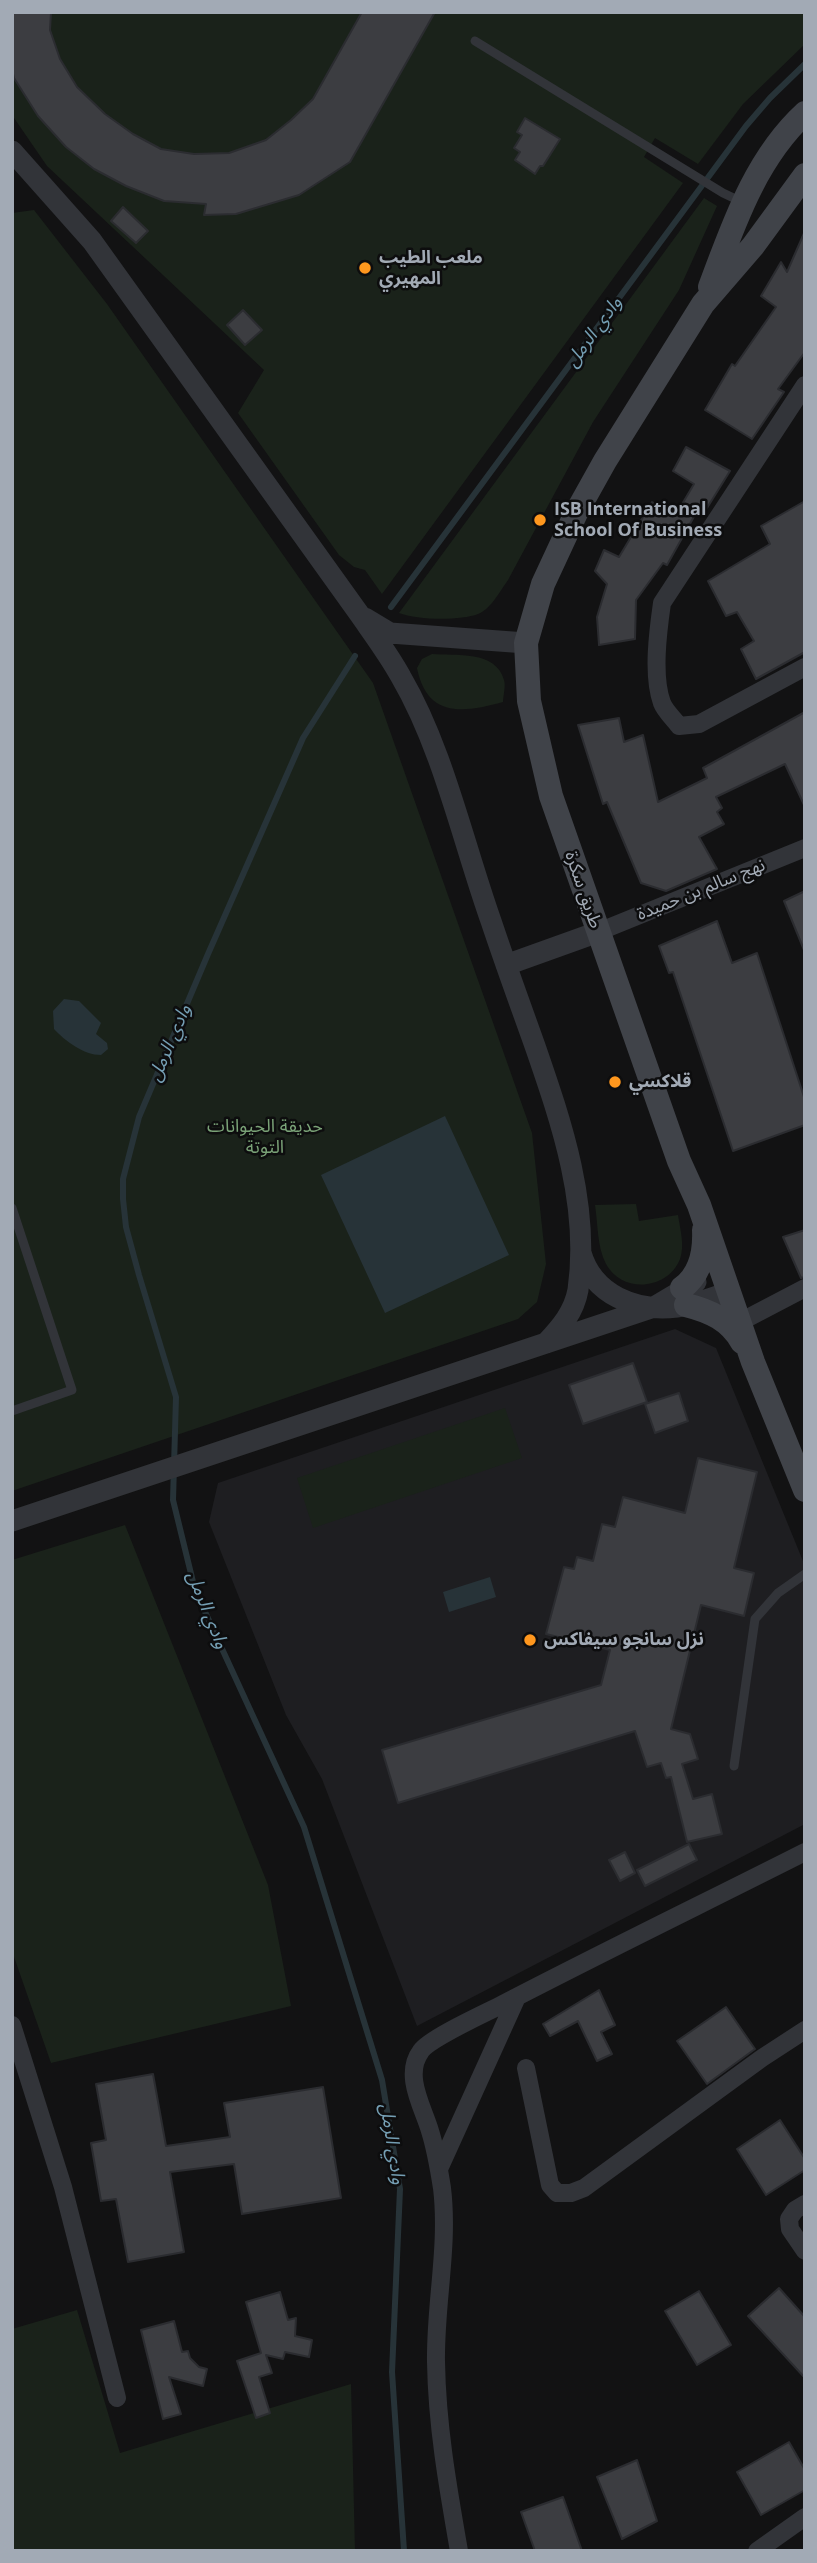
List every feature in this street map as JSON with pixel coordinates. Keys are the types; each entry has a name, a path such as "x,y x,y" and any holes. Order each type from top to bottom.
{"main road":[{"path":"703,304 733,198 800,126"},
{"path":"703,304 753,246 805,174"},
{"name":"طريق سكرة","path":"703,304 576,513 537,598 526,643 529,701 551,796 598,932 679,1161 699,1205 753,1362 805,1490"},
{"path":"699,1205 705,1247 699,1267 684,1297 725,1321 739,1336 753,1362"}],"street":[{"path":"12,151 92,241 360,615 402,678 449,794 557,1109 576,1182 580,1248 578,1290 572,1310 546,1343"},
{"path":"12,169 50,192"},
{"path":"805,385 662,603 657,639 662,705 679,726 699,724 805,667"},
{"path":"360,615 390,633 526,643"},
{"path":"402,678 407,655 427,636"},
{"name":"نهج سالم بن حميدة","path":"598,932 805,848"},
{"path":"506,965 598,932"},
{"path":"580,1248 585,1268 597,1284 613,1296 654,1307"},
{"path":"12,1521 725,1281"},
{"path":"740,1322 805,1288"},
{"path":"459,2551 442,2453 436,2361 444,2223 439,2169 430,2129 415,2092 414,2065 421,2049 517,1997 805,1852"},
{"path":"439,2169 517,1997"},
{"path":"12,2025 63,2188 117,2398"},
{"path":"526,2068 550,2185 557,2193 571,2193 584,2188 751,2066 805,2030"},
{"path":"805,2204 795,2210 789,2219 790,2229 805,2251"},
{"path":"757,2551 805,2516"}],"lane":[{"path":"475,41 733,198"},
{"path":"12,1208 72,1390 12,1411"},
{"path":"734,1766 755,1619 778,1593 805,1574"}],"shaded area":[{"path":"64,999 79,1001 101,1023 96,1034 107,1043 108,1049 101,1055 88,1053 75,1046 54,1029 53,1011"},
{"path":"445,1116 509,1255 385,1313 321,1175"},
{"name":"نزل سانجو سيفاكس","path":"675,1329 716,1348 805,1566 805,1824 417,2026 322,1779 286,1715 209,1522 218,1483"},
{"path":"490,1577 496,1597 449,1612 443,1592"}],"green space":[{"name":"ملعب الطيب المهيري","path":"12,12 805,12 805,44 743,104 698,164 655,138 644,157 683,183 382,594 365,570 354,567 339,555 238,413 264,370 47,166 12,115"},
{"path":"704,198 717,206 679,290 593,422 508,580 495,599 483,612 461,618 427,618 399,613"},
{"name":"حديقة الحيوانات التوتة","path":"34,210 107,304 373,683 532,1133 546,1264 537,1302 518,1319 12,1491 12,213"},
{"path":"432,654 474,656 493,664 500,670 504,680 503,702 461,709 438,704 422,684 417,668 422,659"},
{"path":"636,1204 639,1221 678,1215 682,1237 680,1259 666,1277 656,1282 633,1284 613,1274 606,1264 599,1243 595,1205"},
{"path":"505,1408 522,1458 313,1528 297,1478"},
{"path":"125,1525 268,1885 291,2006 51,2063 12,1951 12,1560"},
{"path":"77,2310 120,2453 351,2384 355,2551 12,2551 12,2329"}],"building":[{"path":"12,12 51,12 50,30 60,59 77,87 105,114 133,134 161,149 194,154 229,153 266,140 291,120 313,99 362,12 435,12 350,162 299,195 236,214 204,215 206,204 164,201 126,186 94,169 66,147 38,116 14,78"},
{"path":"525,118 560,139 535,174 515,160 520,152 514,148 522,135 517,132"},
{"path":"123,207 148,231 136,243 111,221"},
{"path":"805,231 805,352 778,389 784,392 752,439 705,410 732,364 735,366 776,307 761,296 781,262 787,272"},
{"path":"243,310 262,330 245,345 227,325"},
{"path":"686,447 730,471 702,516 696,513 667,565 663,563 636,600 635,639 599,645 597,617 607,584 595,571 604,550 619,557 652,502 675,516 694,484 673,471"},
{"path":"805,501 805,652 756,679 741,649 754,641 737,612 726,616 708,581 770,544 761,526"},
{"path":"805,712 805,807 785,764 716,797 722,808 717,812 724,824 699,837 717,869 666,891 641,883 607,802 603,804 578,725 619,718 624,742 643,735 658,802 707,778 703,768"},
{"path":"805,891 805,950 804,950 784,901"},
{"path":"717,921 732,963 757,953 805,1100 805,1125 733,1151 673,972 669,973 659,946"},
{"path":"805,1230 805,1277 801,1278 783,1237"},
{"path":"633,1363 647,1402 583,1424 569,1385"},
{"path":"679,1393 688,1421 655,1433 645,1404"},
{"path":"698,1458 757,1472 734,1568 754,1573 744,1616 701,1605 671,1729 690,1734 698,1759 682,1764 693,1799 712,1794 722,1834 687,1842 671,1777 666,1778 661,1763 647,1767 635,1731 398,1803 382,1750 601,1685 610,1650 546,1634 564,1567 574,1569 577,1557 593,1561 602,1524 615,1527 623,1497 685,1513"},
{"path":"689,1844 697,1860 645,1886 637,1870"},
{"path":"625,1852 635,1873 620,1881 609,1860"},
{"path":"599,1990 615,2025 601,2032 612,2054 597,2061 578,2021 550,2036 543,2024"},
{"path":"726,2007 755,2049 707,2084 677,2041"},
{"path":"153,2074 166,2146 230,2137 224,2103 323,2087 341,2198 242,2214 234,2164 170,2172 184,2252 128,2262 116,2199 101,2201 91,2143 106,2140 96,2084"},
{"path":"780,2120 805,2159 805,2170 766,2195 737,2149"},
{"path":"779,2288 805,2317 805,2378 748,2316"},
{"path":"699,2291 731,2345 697,2365 665,2311"},
{"path":"280,2292 288,2320 296,2318 295,2336 312,2340 309,2357 285,2352 283,2359 266,2355 272,2373 259,2377 270,2413 256,2418 237,2361 261,2353 246,2302"},
{"path":"174,2321 182,2352 188,2351 190,2358 199,2367 207,2369 203,2386 169,2377 181,2414 163,2419 141,2330"},
{"path":"789,2442 805,2470 805,2490 761,2515 737,2472"},
{"path":"637,2460 657,2521 622,2539 597,2477"},
{"path":"563,2497 582,2551 535,2551 521,2512"}],"waterway":[{"name":"وادي الرمل","path":"391,607 746,126 805,64"},
{"name":"وادي الرمل","path":"355,656 303,738 208,954 139,1117 123,1179 123,1199 126,1227 176,1397 173,1500 195,1590 304,1827 382,2080 400,2189 392,2372 404,2551"}],"place":[{"name":"ملعب الطيب المهيري","path":"365,268"},
{"name":"ISB International School Of Business","path":"540,520"},
{"name":"قلاكسي","path":"615,1082"},
{"name":"نزل سانجو سيفاكس","path":"530,1640"}]}
